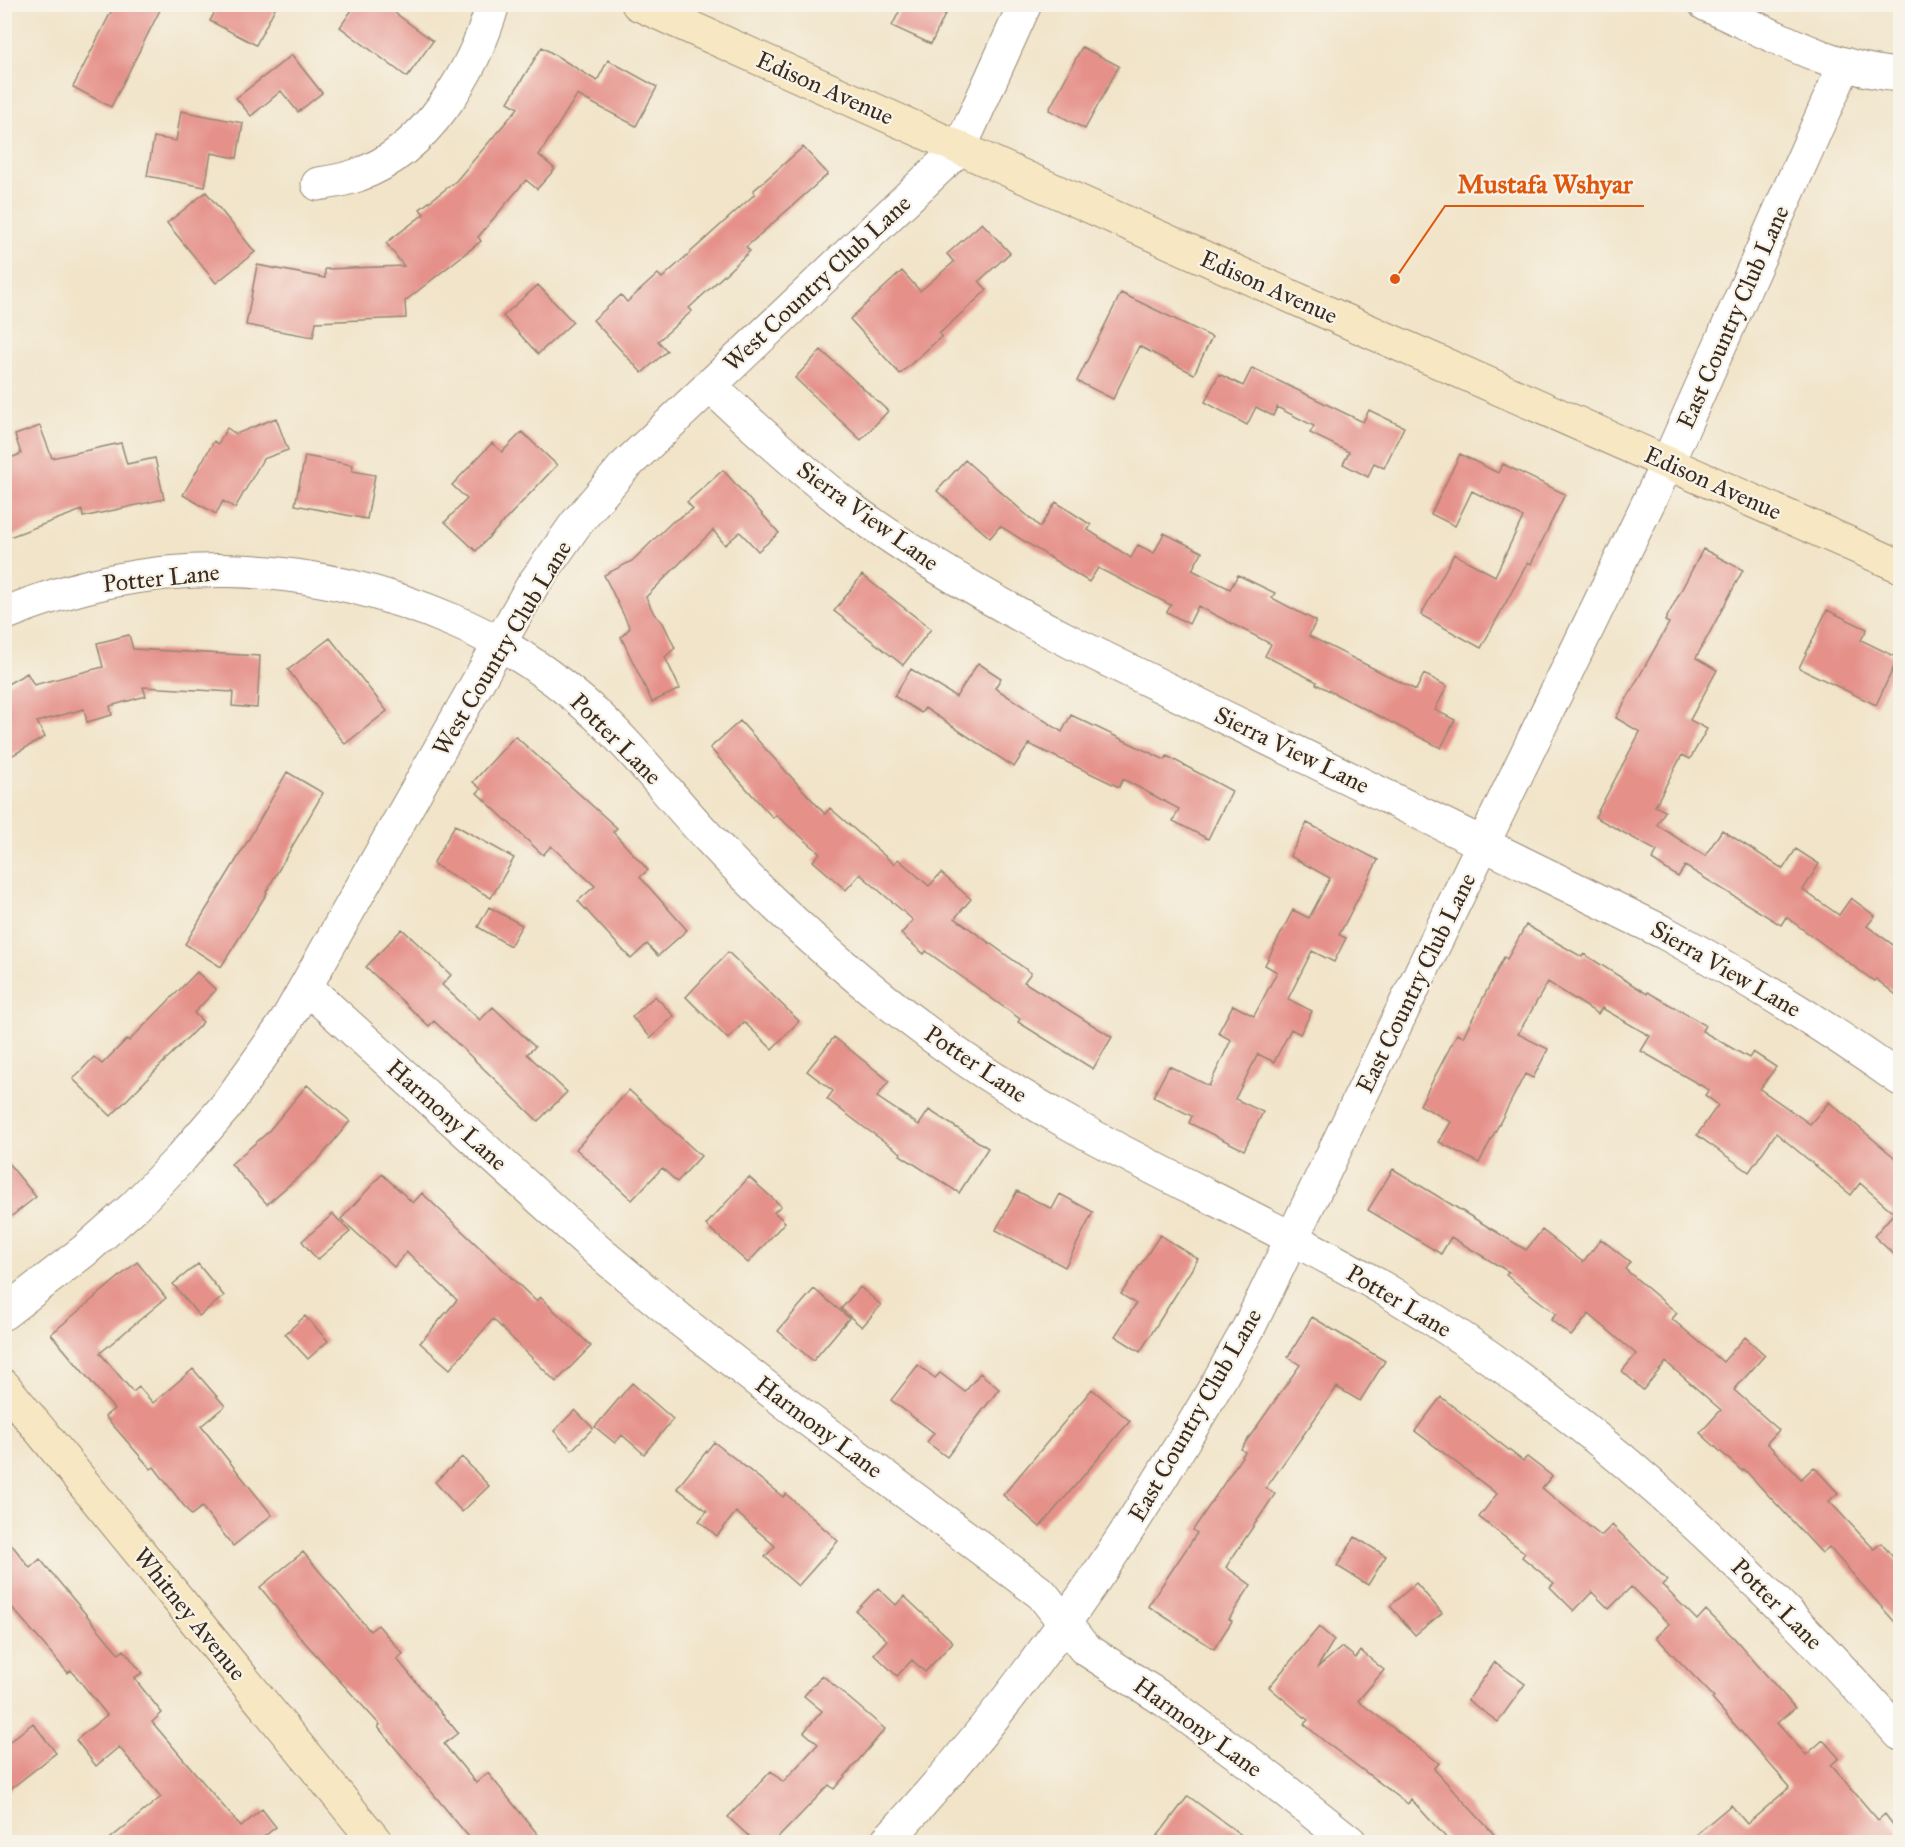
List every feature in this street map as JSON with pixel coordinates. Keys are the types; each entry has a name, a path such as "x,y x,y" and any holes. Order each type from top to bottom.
{"street":[{"path":"318,184 360,175 390,159 415,140 443,105 468,67 487,26 493,4"},
{"name":"Edison Avenue","path":"638,4 1900,566"},
{"name":"West Country Club Lane","path":"4,1313 84,1251 135,1206 226,1106 285,1023 501,645 532,586 575,525 623,468 960,148 1025,4"},
{"path":"1705,4 1845,64 1900,75"},
{"name":"East Country Club Lane","path":"885,1842 993,1719 1065,1623 1142,1510 1208,1402 1249,1327 1668,462 1845,64"},
{"name":"Sierra View Lane","path":"709,385 779,450 854,510 933,565 1015,613 1665,933 1754,982 1841,1036 1900,1079"},
{"name":"Potter Lane","path":"4,614 63,592 120,579 178,571 237,570 295,575 352,585 408,602 462,624 501,645 554,680 600,717 653,773 704,833 777,908 854,976 937,1040 1023,1097 1091,1136 1380,1286 1439,1323 1517,1377 1628,1464 1722,1549 1797,1622 1900,1734"},
{"name":"Harmony Lane","path":"306,987 599,1252 684,1323 794,1409 1042,1594 1084,1648 1166,1701 1249,1762 1350,1842"},
{"name":"Whitney Avenue","path":"4,1386 376,1842"}],"building":[{"path":"115,4 163,4 111,107 73,87"},
{"path":"219,4 277,4 256,45 210,21"},
{"path":"356,4 383,4 433,41 407,77 340,27"},
{"path":"903,4 950,4 931,44 892,26"},
{"path":"542,47 597,81 608,60 657,87 636,126 577,95 539,155 555,169 537,189 526,180 478,237 481,241 405,301 406,318 316,322 313,337 246,325 257,265 325,278 325,269 404,266 386,243 424,214 420,209 456,181 518,108 508,102"},
{"path":"1082,47 1119,66 1085,129 1049,110"},
{"path":"292,55 322,93 298,112 281,91 251,116 236,98"},
{"path":"181,111 243,123 237,158 211,153 205,187 147,176 154,137 176,141"},
{"path":"803,147 828,174 746,247 750,251 689,308 692,311 658,341 667,351 642,373 593,320 621,295 627,302 658,274 662,278"},
{"path":"206,192 255,252 216,283 167,223"},
{"path":"982,223 1010,253 979,281 987,290 939,334 942,336 900,374 850,319 902,271 920,291 954,262 947,254"},
{"path":"538,285 573,322 538,354 503,316"},
{"path":"1121,293 1212,337 1194,374 1139,346 1113,399 1077,381"},
{"path":"821,350 888,411 861,440 795,378"},
{"path":"1252,368 1363,422 1369,410 1404,427 1384,468 1374,463 1368,477 1343,464 1349,452 1310,433 1314,426 1277,407 1273,416 1256,407 1247,425 1205,402 1219,374 1243,386"},
{"path":"276,418 288,450 263,459 235,508 223,501 216,514 183,495 214,441 218,444 227,428 236,434"},
{"path":"40,426 52,458 121,443 127,464 155,458 164,499 83,517 82,510 4,539 4,460 21,454 15,435"},
{"path":"522,432 557,465 476,551 445,522 467,499 452,485 492,443 502,452"},
{"path":"1460,454 1498,473 1503,464 1565,494 1531,564 1528,562 1481,648 1421,615 1454,554 1495,576 1523,517 1472,491 1455,526 1431,514"},
{"path":"305,456 353,465 352,471 375,475 367,519 295,505"},
{"path":"965,460 1040,527 1056,502 1091,525 1088,530 1131,558 1138,545 1154,553 1164,533 1202,552 1192,570 1230,589 1238,575 1275,593 1272,598 1316,621 1309,636 1416,690 1424,674 1447,686 1435,710 1455,720 1441,748 1265,656 1271,644 1198,606 1189,624 1167,612 1171,605 1098,568 1089,582 1000,526 990,538 937,491"},
{"path":"723,470 779,533 758,551 740,532 725,545 713,530 646,597 654,614 663,623 675,648 665,657 680,689 652,702 621,637 630,628 604,575 632,561 672,522 693,509 687,502"},
{"path":"1703,549 1743,570 1696,658 1717,670 1690,720 1707,729 1690,759 1682,755 1655,806 1665,811 1657,825 1705,856 1722,830 1783,869 1796,849 1819,864 1803,890 1839,915 1851,898 1875,916 1867,926 1900,950 1900,998 1786,917 1781,925 1685,866 1678,877 1652,860 1657,851 1595,817 1640,732 1616,718 1669,623 1665,621"},
{"path":"862,575 931,629 903,665 834,611"},
{"path":"1827,610 1867,629 1861,640 1898,658 1876,705 1799,668"},
{"path":"129,635 133,649 260,656 257,708 232,706 233,692 143,687 146,696 110,706 112,715 87,722 84,709 37,722 45,737 4,760 4,686 27,673 34,685 103,667 97,643"},
{"path":"330,638 387,711 345,744 288,670"},
{"path":"978,663 1001,678 995,688 1062,732 1071,715 1165,760 1167,756 1232,791 1208,839 1173,821 1179,809 1123,779 1119,787 1029,744 1014,767 925,708 921,713 894,696 911,669 956,697"},
{"path":"740,721 825,814 830,808 894,864 898,859 929,886 941,873 971,899 955,918 1031,973 1024,982 1112,1037 1093,1069 1018,1022 1020,1019 926,951 924,954 901,934 913,920 860,874 846,890 813,861 820,853 776,815 773,818 710,748"},
{"path":"515,736 617,828 613,832 648,870 640,877 687,930 658,956 647,944 631,959 578,901 595,886 551,846 543,855 477,793 481,789 473,782"},
{"path":"287,772 323,793 267,893 221,967 185,944"},
{"path":"1307,823 1378,860 1339,935 1346,938 1334,962 1312,951 1288,999 1312,1011 1300,1034 1291,1029 1274,1062 1258,1054 1235,1099 1263,1112 1244,1150 1189,1123 1192,1116 1153,1097 1169,1066 1209,1086 1231,1040 1218,1033 1233,1005 1254,1016 1277,972 1265,965 1293,910 1309,918 1330,878 1290,856"},
{"path":"455,825 514,858 491,898 433,864"},
{"path":"489,907 522,925 510,946 478,927"},
{"path":"1526,925 1582,957 1584,954 1647,994 1648,992 1705,1025 1702,1031 1749,1058 1753,1052 1776,1067 1760,1089 1810,1124 1829,1102 1900,1162 1900,1260 1874,1236 1894,1213 1860,1183 1851,1195 1776,1133 1749,1172 1697,1135 1718,1105 1705,1095 1709,1090 1641,1051 1650,1036 1602,1008 1598,1014 1548,982 1518,1034 1548,1049 1533,1078 1525,1074 1479,1163 1439,1142 1451,1122 1420,1105 1457,1034 1463,1037 1504,957 1507,959"},
{"path":"402,929 451,975 442,985 480,1020 493,1007 535,1047 527,1054 567,1092 538,1121 434,1021 429,1026 366,967"},
{"path":"728,952 799,1021 772,1049 744,1022 728,1039 686,997"},
{"path":"197,972 216,990 194,1013 203,1022 111,1116 73,1079 94,1057 102,1064 127,1039 129,1041"},
{"path":"655,996 674,1016 651,1038 632,1017"},
{"path":"834,1037 889,1081 877,1097 919,1125 929,1110 988,1148 959,1193 900,1155 901,1153 827,1099 833,1091 807,1071"},
{"path":"307,1085 350,1121 319,1159 267,1204 231,1164 267,1133"},
{"path":"629,1090 701,1156 677,1182 662,1168 632,1200 576,1149"},
{"path":"4,1158 36,1197 4,1222"},
{"path":"1393,1169 1526,1250 1542,1230 1583,1262 1601,1239 1630,1262 1625,1269 1677,1313 1672,1319 1723,1362 1745,1337 1765,1355 1734,1390 1779,1430 1767,1443 1801,1479 1814,1467 1838,1493 1829,1501 1874,1549 1881,1543 1900,1565 1900,1628 1829,1547 1822,1553 1744,1469 1742,1471 1700,1433 1721,1410 1666,1362 1643,1390 1622,1371 1636,1354 1589,1314 1571,1336 1551,1320 1556,1314 1506,1275 1509,1272 1451,1237 1441,1254 1368,1210"},
{"path":"382,1174 413,1203 422,1193 536,1301 540,1297 591,1346 556,1382 493,1319 450,1369 420,1343 457,1300 407,1252 394,1267 341,1219"},
{"path":"749,1177 781,1206 774,1212 785,1222 748,1263 706,1225"},
{"path":"1017,1191 1052,1209 1060,1194 1093,1212 1065,1267 996,1230"},
{"path":"333,1214 350,1232 317,1260 302,1241"},
{"path":"1160,1235 1198,1259 1140,1352 1115,1336 1136,1304 1121,1294"},
{"path":"137,1262 166,1298 100,1353 133,1392 139,1387 153,1403 193,1369 225,1406 201,1426 272,1515 233,1546 202,1507 191,1515 154,1467 151,1469 105,1416 114,1409 51,1334"},
{"path":"198,1264 224,1296 199,1316 173,1284"},
{"path":"860,1287 881,1305 862,1327 841,1309"},
{"path":"814,1289 849,1318 813,1361 778,1331"},
{"path":"305,1316 328,1341 308,1359 285,1334"},
{"path":"1312,1317 1385,1361 1360,1401 1337,1387 1266,1488 1275,1494 1226,1567 1251,1585 1229,1619 1232,1621 1214,1649 1148,1606 1197,1533 1193,1530 1245,1452 1241,1449 1300,1365 1288,1357"},
{"path":"918,1365 935,1378 940,1373 965,1392 980,1373 999,1389 947,1457 927,1442 934,1433 891,1400"},
{"path":"632,1383 673,1419 644,1454 622,1435 615,1443 595,1427"},
{"path":"1092,1389 1130,1421 1040,1527 1003,1495"},
{"path":"1441,1397 1523,1461 1527,1457 1552,1476 1542,1488 1601,1536 1612,1525 1667,1580 1662,1585 1697,1620 1706,1610 1735,1639 1795,1708 1777,1723 1806,1755 1823,1740 1839,1758 1831,1765 1878,1820 1885,1814 1900,1834 1900,1842 1687,1842 1731,1805 1747,1824 1790,1787 1712,1699 1714,1697 1656,1637 1669,1624 1631,1587 1609,1609 1592,1592 1574,1611 1550,1587 1554,1583 1522,1557 1525,1553 1479,1517 1497,1494 1415,1431"},
{"path":"575,1410 593,1428 572,1450 554,1431"},
{"path":"714,1442 783,1497 786,1494 838,1541 798,1586 765,1557 775,1546 736,1512 717,1536 699,1521 707,1511 677,1488"},
{"path":"462,1457 489,1486 462,1512 435,1482"},
{"path":"4,1535 30,1568 40,1559 119,1654 124,1650 142,1673 134,1678 162,1713 152,1722 241,1827 262,1809 276,1827 257,1842 106,1842 161,1797 119,1747 96,1766 76,1740 107,1715 71,1670 68,1673 4,1598"},
{"path":"1355,1537 1386,1556 1368,1585 1337,1566"},
{"path":"303,1552 370,1631 378,1625 403,1654 397,1659 458,1733 444,1744 476,1783 488,1773 544,1842 473,1842 378,1727 380,1725 298,1635 260,1587"},
{"path":"1416,1583 1442,1613 1415,1635 1390,1606"},
{"path":"878,1588 896,1605 904,1596 953,1642 925,1672 912,1660 897,1676 874,1654 887,1640 856,1611"},
{"path":"1319,1627 1334,1640 1317,1668 1342,1647 1356,1658 1361,1651 1384,1670 1358,1701 1439,1763 1434,1769 1501,1842 1450,1842 1411,1799 1408,1804 1324,1741 1304,1724 1308,1720 1269,1687"},
{"path":"1495,1662 1525,1684 1498,1722 1468,1700"},
{"path":"822,1675 885,1729 834,1789 829,1785 774,1842 755,1842 728,1817 771,1771 783,1782 818,1744 804,1732 822,1711 804,1696"},
{"path":"33,1723 56,1753 4,1794 4,1746"},
{"path":"1188,1796 1251,1842 1153,1842"}],"place":[{"name":"Mustafa Wshyar","path":"1395,279"}]}
